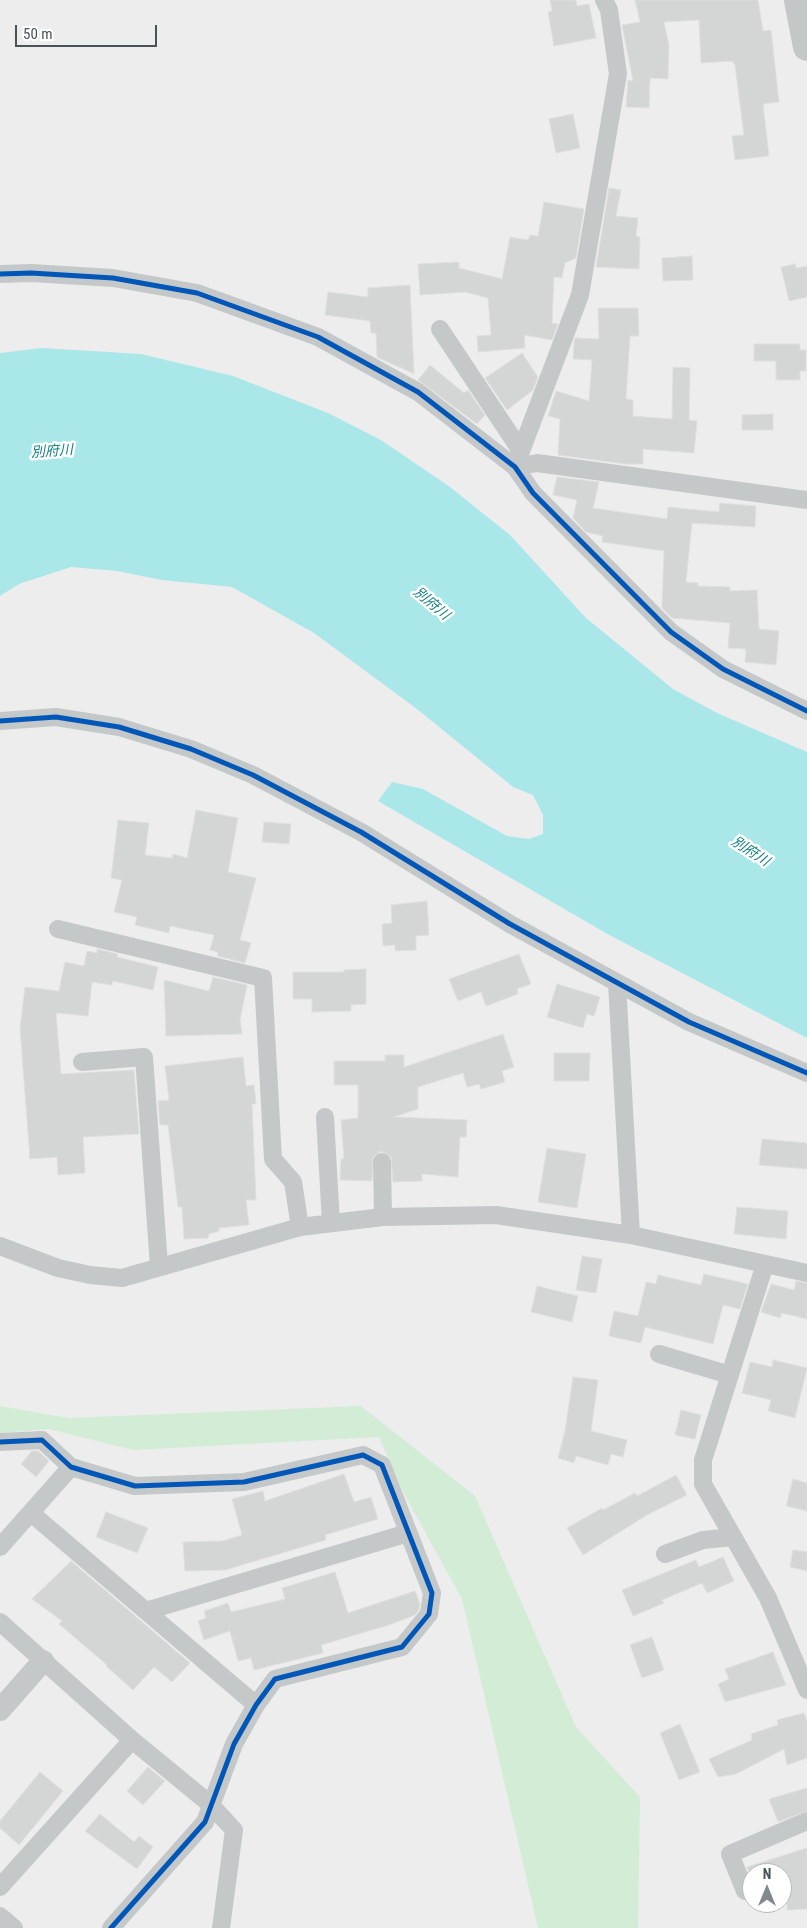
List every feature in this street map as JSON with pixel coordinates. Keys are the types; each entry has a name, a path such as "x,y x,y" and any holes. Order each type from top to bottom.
{"main road":[{"path":"798,0 807,47"}],"street":[{"path":"518,459 581,285 618,74 609,10 604,0"},
{"path":"0,274 31,273 113,278 197,293 318,337 418,392 518,459 807,500"},
{"path":"440,329 518,459 533,493 671,632 723,669 807,711"},
{"path":"0,721 56,717 119,727 191,749 253,775 361,832 510,924 689,1022 807,1073"},
{"path":"58,929 263,978 273,1159 293,1182 300,1227"},
{"path":"617,983 631,1235"},
{"path":"82,1062 144,1057 159,1266"},
{"path":"325,1117 331,1223"},
{"path":"382,1162 383,1217"},
{"path":"0,1246 58,1268 90,1275 122,1278 300,1227 383,1217 496,1215 631,1235 807,1273"},
{"path":"765,1264 703,1460 703,1484 768,1598 807,1690"},
{"path":"659,1354 730,1375"},
{"path":"0,1442 42,1440 71,1467 135,1486 244,1482 363,1455 382,1465 432,1593 429,1614 402,1647 275,1679 256,1705 234,1744 210,1804 205,1822 111,1928"},
{"path":"0,1547 71,1467"},
{"path":"31,1513 256,1705"},
{"path":"146,1611 408,1533"},
{"path":"665,1554 703,1540 733,1537"},
{"path":"0,1622 132,1740 210,1804 234,1830 221,1928"},
{"path":"0,1710 43,1661"},
{"path":"0,1887 132,1740"},
{"path":"742,1884 730,1854 807,1821"},
{"path":"0,1916 14,1928"}],"green space":[{"path":"0,1406 68,1418 361,1406 475,1496 576,1727 640,1797 638,1928 538,1928 462,1599 402,1490 379,1437 133,1450 49,1429 0,1433"}],"water":[{"name":"別府川","path":"42,348 141,354 233,376 328,413 381,440 450,487 510,535 586,618 673,689 717,713 807,752 807,1038 611,936 378,801 392,782 423,789 507,836 529,839 543,834 543,815 533,795 513,787 417,709 314,633 232,587 162,580 117,571 71,567 19,584 0,596 0,353"}],"building":[{"path":"550,0 576,0 577,6 589,4 596,38 554,46 548,12 552,11"},
{"path":"635,0 758,0 763,31 771,30 779,102 763,104 769,156 735,160 732,136 744,135 735,65 732,61 701,63 699,20 664,22 669,46 668,79 650,78 649,108 626,107 628,80 633,81 622,25 640,22"},
{"path":"573,114 580,148 556,153 549,119"},
{"path":"609,188 621,190 616,216 638,218 636,236 640,237 639,269 596,267"},
{"path":"544,202 584,209 576,258 565,263 562,278 554,277 552,323 558,324 552,340 524,335 525,348 478,352 477,336 491,335 488,298 465,292 420,295 418,264 459,262 459,268 502,279 510,237 528,240 530,235 538,236"},
{"path":"692,256 693,280 663,281 662,258"},
{"path":"795,264 796,268 807,266 807,297 789,301 781,267"},
{"path":"410,285 414,374 377,357 376,333 371,333 370,321 325,315 328,292 368,297 368,288"},
{"path":"598,308 638,308 639,336 630,336 626,399 633,400 633,416 672,419 673,367 690,368 689,420 697,421 694,453 643,449 643,464 625,464 558,455 560,419 548,416 556,391 589,401 592,360 573,359 574,342 575,338 599,339"},
{"path":"754,344 800,344 800,350 806,350 806,371 800,371 800,380 776,380 776,361 754,361"},
{"path":"522,353 538,377 533,390 507,410 485,378"},
{"path":"430,365 464,393 468,390 485,415 477,424 418,380"},
{"path":"773,414 773,430 742,430 742,415"},
{"path":"557,477 599,482 593,508 667,519 668,507 719,512 720,503 756,506 755,527 692,523 686,582 698,583 698,586 730,587 730,591 757,590 759,629 779,631 776,665 745,662 746,649 728,648 730,623 672,618 662,608 664,551 602,542 603,536 586,532 573,518 577,500 553,495"},
{"path":"196,810 238,818 228,872 256,878 240,940 251,943 245,963 217,956 218,952 210,950 214,935 170,926 169,933 135,925 137,917 114,912 122,880 111,878 118,820 149,823 145,855 172,858 173,854 187,858"},
{"path":"264,822 291,824 289,844 262,842"},
{"path":"427,901 429,935 416,936 416,950 395,951 395,945 383,946 382,924 392,923 391,905"},
{"path":"97,949 118,954 117,957 158,967 153,990 113,981 112,985 92,982 88,1016 56,1013 61,1074 134,1070 139,1134 83,1137 85,1173 58,1175 57,1157 30,1159 20,1029 25,987 59,991 65,962 84,966 87,951 97,953"},
{"path":"519,954 531,984 517,989 518,994 486,1006 481,992 458,1001 449,979"},
{"path":"366,969 366,1004 351,1005 351,1011 312,1012 312,999 293,999 293,972 344,972 344,970"},
{"path":"213,977 247,985 240,1020 242,1034 166,1036 164,980 209,991"},
{"path":"557,984 600,997 594,1016 587,1014 583,1028 547,1017"},
{"path":"503,1034 514,1067 502,1071 505,1082 481,1089 479,1084 467,1087 463,1073 418,1087 418,1109 394,1117 467,1120 466,1137 460,1137 458,1177 422,1174 422,1181 393,1182 391,1157 381,1151 373,1157 372,1181 340,1180 341,1159 344,1159 341,1120 358,1118 358,1085 334,1085 334,1061 385,1061 385,1055 404,1055 404,1067"},
{"path":"554,1053 590,1053 589,1081 554,1081"},
{"path":"243,1057 246,1086 254,1085 256,1104 252,1104 256,1200 246,1200 249,1225 219,1228 219,1231 209,1234 208,1238 184,1239 182,1207 178,1207 168,1125 160,1125 158,1101 169,1100 165,1066"},
{"path":"762,1139 807,1143 807,1169 759,1165"},
{"path":"547,1148 586,1154 577,1208 538,1202"},
{"path":"737,1207 788,1211 786,1239 734,1234"},
{"path":"582,1256 602,1259 596,1293 576,1290"},
{"path":"704,1274 748,1284 740,1309 723,1305 713,1344 645,1327 641,1343 609,1336 614,1311 638,1316 646,1282 656,1284 658,1275 701,1285"},
{"path":"796,1281 807,1283 807,1319 782,1313 780,1318 761,1312 771,1284 794,1290"},
{"path":"537,1286 578,1296 572,1322 531,1312"},
{"path":"773,1360 807,1368 795,1418 768,1411 771,1400 742,1393 750,1362 772,1367"},
{"path":"573,1377 598,1380 591,1431 627,1440 623,1457 611,1454 608,1465 576,1456 574,1463 558,1458 565,1431"},
{"path":"681,1410 701,1415 695,1439 675,1435"},
{"path":"32,1451 38,1451 49,1461 36,1477 21,1464"},
{"path":"344,1474 354,1502 371,1497 378,1519 325,1535 326,1540 225,1570 185,1571 183,1542 223,1541 242,1535 232,1499 263,1491 265,1501"},
{"path":"676,1475 687,1495 647,1515 583,1555 567,1528 602,1508 603,1510 635,1493 637,1496"},
{"path":"793,1479 807,1483 807,1511 786,1506"},
{"path":"106,1512 148,1528 137,1553 96,1537"},
{"path":"793,1550 807,1552 807,1571 790,1567"},
{"path":"723,1557 734,1581 707,1593 702,1583 662,1600 664,1603 633,1616 622,1590 696,1560 699,1567"},
{"path":"71,1561 190,1663 172,1682 154,1667 133,1690 59,1624 62,1621 32,1599"},
{"path":"335,1572 348,1613 415,1591 420,1604 419,1610 415,1615 389,1625 321,1645 323,1653 254,1670 251,1658 238,1661 230,1631 204,1640 198,1621 206,1618 204,1611 228,1603 231,1612 285,1599 282,1588"},
{"path":"652,1637 664,1670 642,1678 630,1645"},
{"path":"773,1652 786,1685 725,1702 718,1684 729,1679 725,1669"},
{"path":"804,1713 807,1721 807,1758 787,1765 784,1749 736,1774 718,1777 709,1759 752,1740 751,1734 778,1725 777,1720"},
{"path":"680,1724 700,1772 679,1780 660,1733"},
{"path":"148,1767 165,1781 143,1805 127,1791"},
{"path":"40,1772 63,1791 19,1845 0,1828 0,1821"},
{"path":"807,1788 807,1811 778,1822 769,1799"},
{"path":"100,1814 134,1842 139,1836 153,1847 137,1869 85,1831"},
{"path":"807,1848 807,1909 792,1910 792,1863 760,1863"}],"cycle path":[{"path":"0,274 31,273 113,278 197,293 318,337 418,392 515,467 533,493 671,632 723,669 807,711"},
{"path":"0,721 56,717 119,727 191,749 253,775 361,832 510,924 689,1022 807,1073"},
{"path":"0,1442 42,1440 71,1467 135,1486 244,1482 363,1455 382,1465 432,1593 429,1614 402,1647 275,1679 256,1705 234,1744 205,1822 111,1928"}]}
